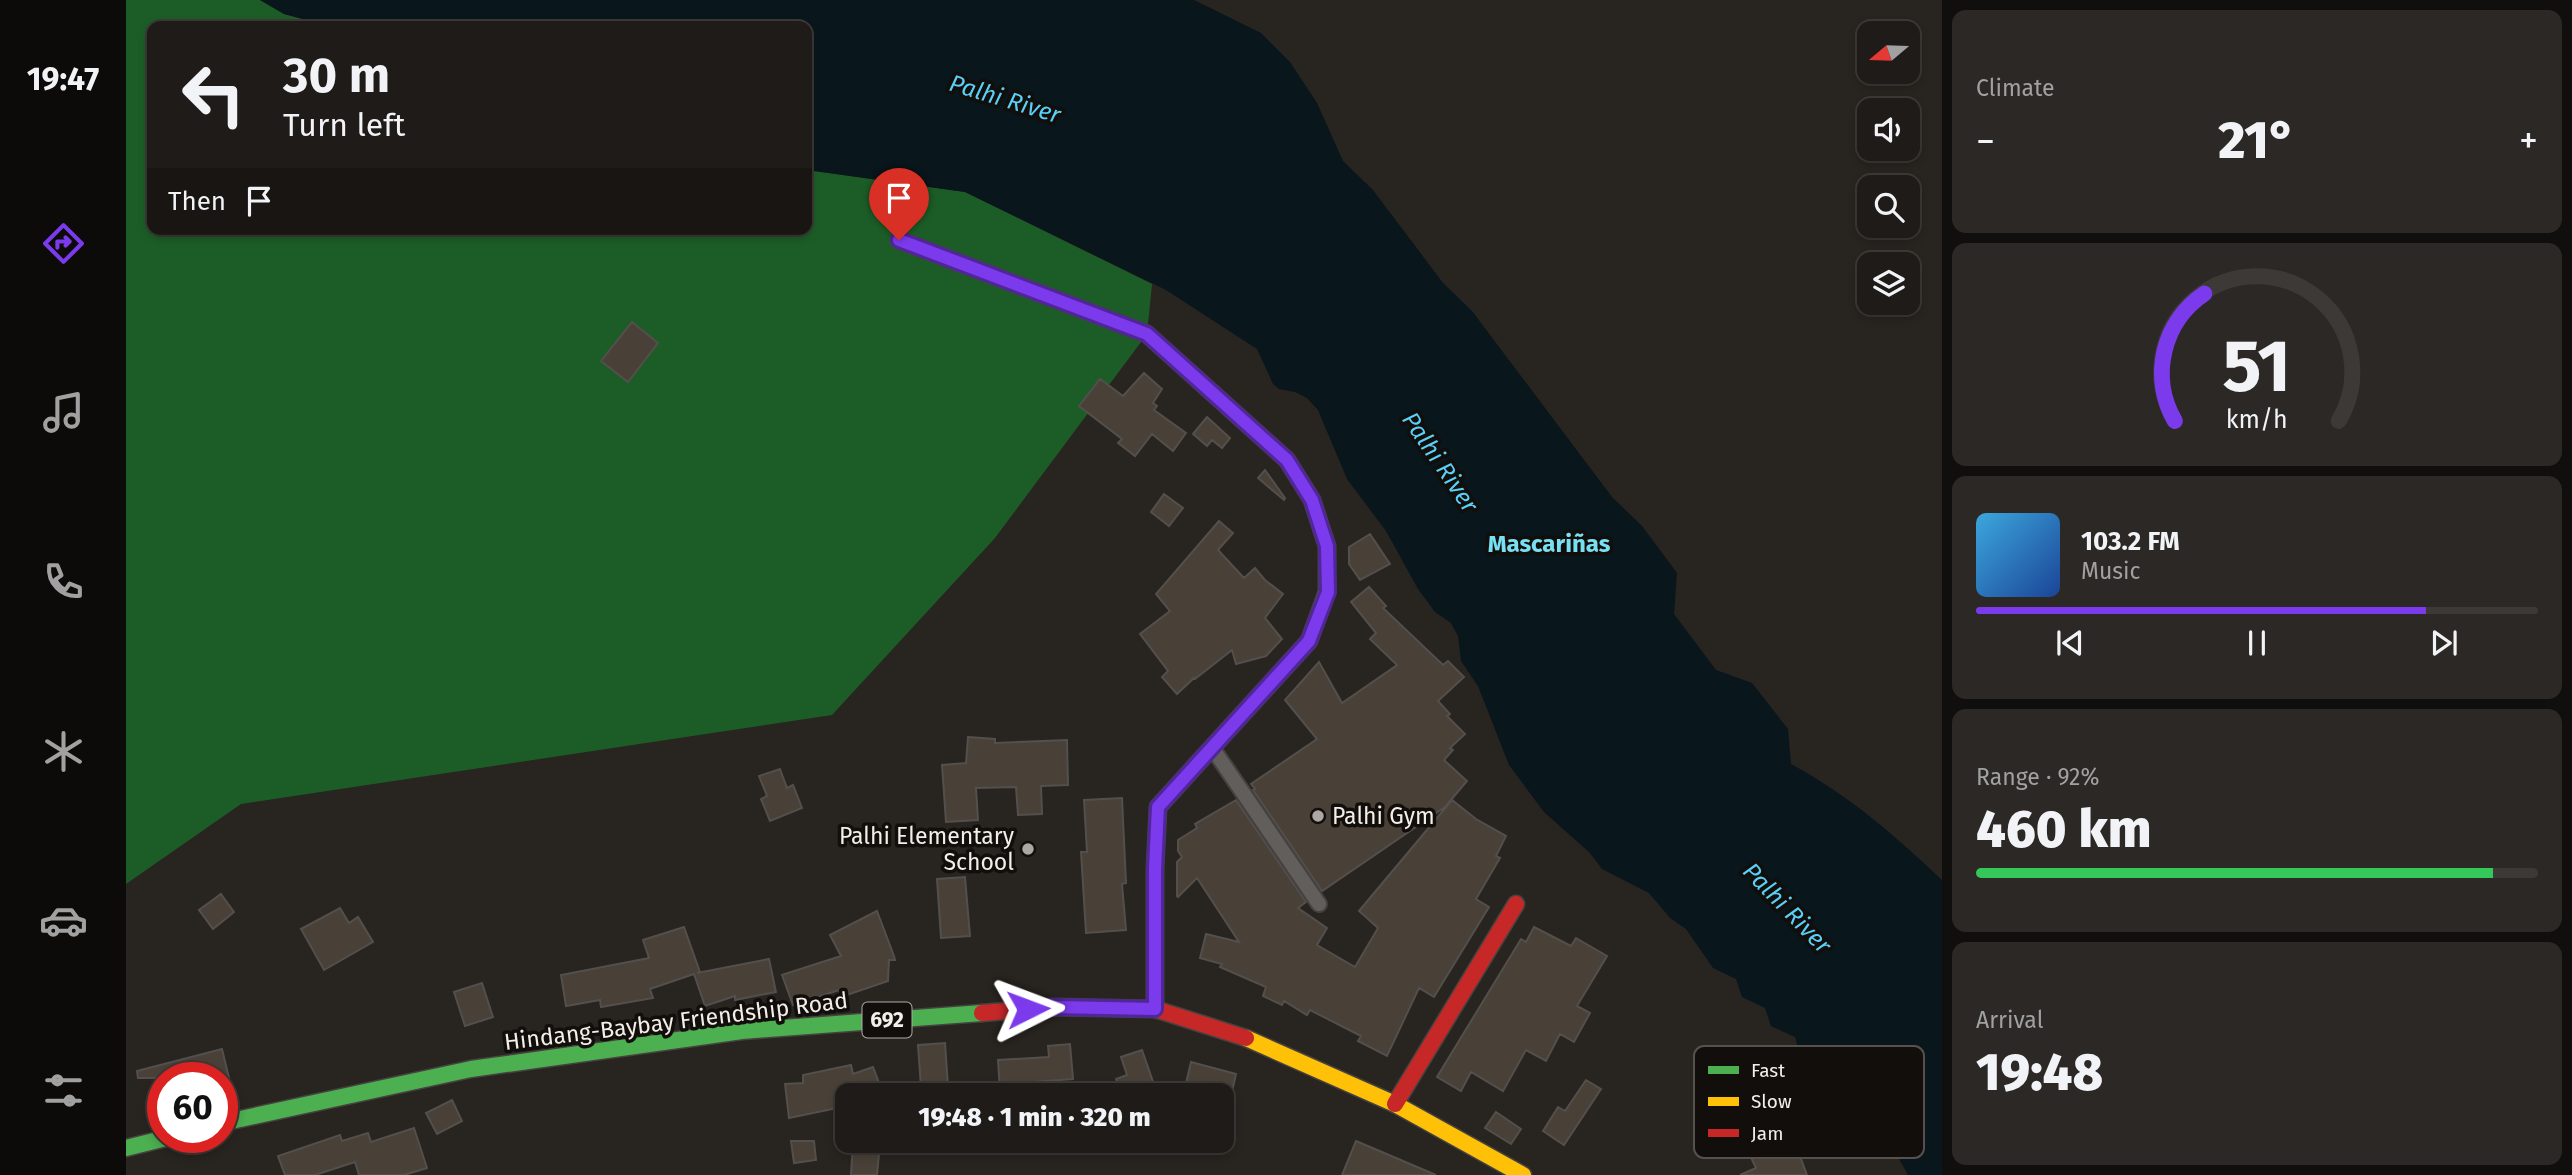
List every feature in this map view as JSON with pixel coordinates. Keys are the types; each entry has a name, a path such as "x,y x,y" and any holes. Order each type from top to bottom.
{"main road":[{"path":"899,240 1147,334 1287,460 1312,500 1327,546 1328,592 1309,641 1158,807 1155,1009"},
{"path":"1395,1104 1516,904"},
{"name":"Hindang-Baybay Friendship Road","path":"238,1120 471,1069 742,1031 1054,1007 1155,1009 1242,1036 1395,1104 1523,1175"},
{"path":"126,1148 147,1143"}],"lane":[{"path":"1212,748 1319,904"}],"green space":[{"path":"126,0 260,0 284,14 310,21 147,21 147,235 812,235 812,171 965,192 1152,284 1147,334 995,538 832,715 241,804 126,884"}],"water":[{"name":"Palhi River","path":"260,0 1194,0 1261,33 1290,62 1317,103 1343,161 1373,190 1443,283 1472,311 1612,497 1642,526 1677,573 1674,614 1716,670 1752,683 1788,729 1791,764 1833,789 1870,817 1942,880 1942,1175 1908,1175 1899,1158 1924,1158 1924,1046 1798,1046 1795,1037 1771,1026 1765,1008 1742,997 1736,979 1713,968 1686,929 1670,918 1649,893 1602,869 1590,853 1544,812 1509,765 1478,686 1461,661 1458,636 1451,623 1435,612 1418,589 1386,531 1347,479 1318,410 1307,398 1279,389 1273,384 1257,349 1166,290 965,192 812,171 812,21 310,21 284,14"}],"building":[{"path":"632,322 658,343 628,382 601,361"},
{"path":"1144,373 1162,389 1153,403 1157,406 1154,410 1186,433 1173,451 1152,434 1135,456 1118,443 1122,439 1079,406 1100,379 1123,396"},
{"path":"1207,417 1230,438 1222,448 1212,440 1207,446 1193,434"},
{"path":"1265,470 1285,498 1284,500 1258,478"},
{"path":"1164,494 1183,508 1169,526 1151,512"},
{"path":"1219,521 1233,533 1218,550 1244,578 1255,568 1283,594 1265,618 1282,639 1266,656 1236,664 1232,650 1177,694 1162,677 1168,671 1140,634 1170,611 1156,594"},
{"path":"1370,534 1390,564 1360,580 1349,564 1349,547"},
{"path":"1369,587 1386,606 1383,608 1443,665 1448,661 1464,677 1438,701 1450,714 1447,716 1465,734 1450,748 1453,750 1444,760 1467,781 1445,807 1322,891 1251,784 1317,739 1285,700 1319,662 1342,703 1397,665 1370,639 1376,633 1351,602"},
{"path":"968,737 995,739 995,743 1067,740 1068,785 1041,786 1042,814 1018,815 1016,787 976,788 978,820 946,822 942,765 966,763"},
{"path":"780,769 787,788 793,785 802,808 770,821 761,799 767,796 759,776"},
{"path":"1122,798 1126,883 1122,884 1126,930 1086,933 1081,852 1087,852 1084,800"},
{"path":"1236,800 1306,902 1298,908 1327,928 1317,945 1355,967 1378,928 1359,911 1452,800 1476,819 1506,836 1496,856 1500,858 1476,899 1489,907 1434,997 1419,988 1387,1056 1358,1041 1361,1036 1310,1010 1307,1015 1284,1001 1282,1005 1263,996 1266,987 1220,967 1222,964 1200,958 1206,934 1239,942 1197,878 1177,896 1177,862 1182,857 1178,851 1178,840 1197,828 1195,824"},
{"path":"965,877 970,936 941,938 937,879"},
{"path":"221,894 234,912 213,929 199,910"},
{"path":"340,908 349,923 358,917 373,942 324,970 301,929"},
{"path":"877,911 895,960 889,960 888,981 841,997 839,990 793,1005 782,975 841,956 830,935"},
{"path":"684,927 700,972 697,973 769,959 776,992 735,1000 735,996 705,1006 694,974 650,989 653,998 601,1007 600,1000 566,1006 561,975 649,958 643,940"},
{"path":"1534,927 1571,946 1576,938 1607,956 1577,1006 1590,1013 1574,1042 1560,1034 1546,1061 1526,1050 1503,1091 1471,1072 1461,1091 1437,1077 1521,939 1526,942"},
{"path":"482,983 493,1017 465,1026 454,992"},
{"path":"945,1043 948,1083 921,1083 918,1045"},
{"path":"1070,1044 1073,1079 999,1083 998,1060 1049,1057 1048,1046"},
{"path":"222,1049 225,1062 172,1062"},
{"path":"1142,1050 1153,1083 1117,1083 1116,1079 1127,1075 1121,1057"},
{"path":"1191,1062 1236,1074 1234,1083 1186,1083"},
{"path":"851,1065 853,1074 873,1067 879,1083 835,1083 835,1108 789,1118 785,1084 803,1083 803,1075"},
{"path":"147,1068 147,1078 138,1078 137,1071"},
{"path":"1586,1080 1601,1089 1564,1145 1543,1131 1558,1107 1565,1111"},
{"path":"452,1100 462,1121 437,1134 426,1113"},
{"path":"1496,1112 1521,1129 1511,1144 1485,1128"},
{"path":"414,1128 427,1168 404,1175 359,1175 355,1162 315,1175 285,1175 278,1156 340,1135 342,1141 368,1133 371,1142"},
{"path":"791,1141 814,1141 816,1160 794,1163"},
{"path":"1356,1141 1436,1175 1342,1175"},
{"path":"852,1153 879,1153 877,1175 851,1175"},
{"path":"1751,1158 1801,1158 1807,1175 1740,1175 1756,1168"}],"traffic: fast":[{"path":"899,240 1147,334 1287,460 1312,500 1327,546 1327,592 1309,641 1197,764"},
{"path":"238,1120 471,1069 742,1031 982,1013"},
{"path":"126,1148 147,1143"}],"traffic: slow":[{"path":"1155,1009 1158,807 1197,764"},
{"path":"1246,1038 1395,1104 1523,1175"}],"traffic: jam":[{"path":"1395,1104 1516,904"},
{"path":"982,1013 1054,1007 1155,1009 1246,1038"}],"place":[{"name":"Palhi Gym","path":"1318,816"},
{"name":"Palhi Elementary School","path":"1028,849"}],"district":[{"name":"Mascariñas","path":"1549,544"}],"route":[{"path":"899,240 1147,334 1287,460 1312,500 1327,546 1328,592 1309,641 1158,807 1155,1009 1028,1009"}]}
